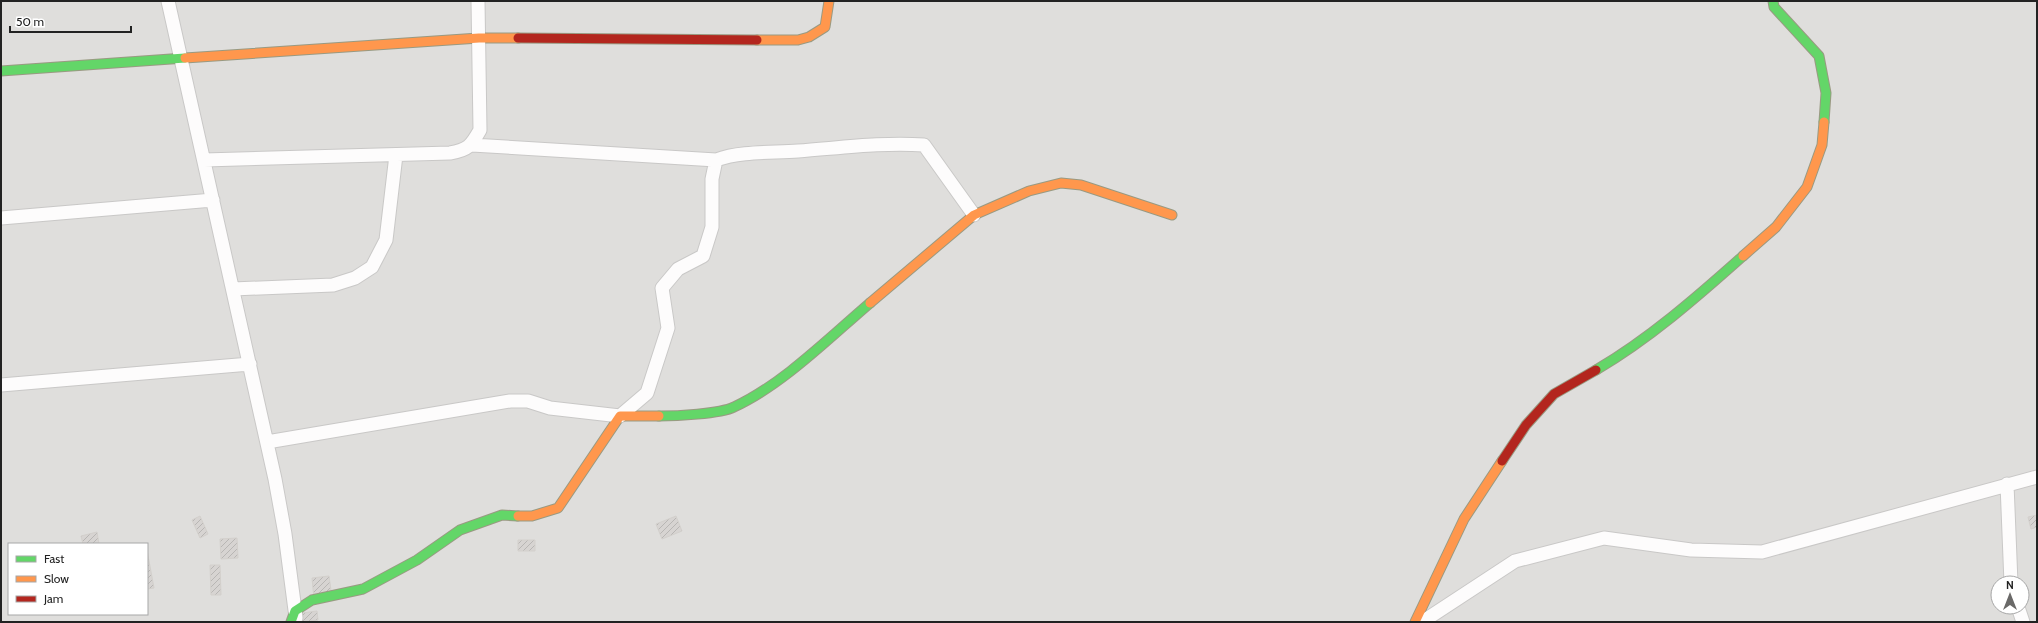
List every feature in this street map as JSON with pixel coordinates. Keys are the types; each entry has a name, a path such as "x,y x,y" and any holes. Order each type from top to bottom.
{"street":[{"path":"168,1 267,442 285,534 294,618"},
{"path":"204,160 450,153 462,151 472,145 480,130 478,1"},
{"path":"1,71 181,57 478,38 798,40 809,37 825,27 829,1"},
{"path":"1415,622 1464,519 1526,425 1554,394 1613,360 1693,301 1776,228 1807,187 1822,145 1826,93 1819,56 1774,7 1773,1"},
{"path":"472,145 716,160 737,155 856,147 892,143 924,145 974,215"},
{"path":"233,289 333,285 356,278 372,267 386,240 396,154"},
{"path":"294,618 312,600 363,589 417,560 460,530 502,515 532,516 558,508 620,416 647,393 668,328 662,288 678,269 703,256 712,227 712,179 716,160"},
{"path":"267,442 510,401 528,401 550,408 620,416 680,416 733,408 780,379 974,215 1029,191 1061,184 1081,185 1172,215"},
{"path":"1,218 213,200"},
{"path":"1,385 250,364"},
{"path":"1422,622 1515,561 1604,538 1691,550 1762,552 2037,477"},
{"path":"2007,484 2011,575"}],"shaded area":[{"path":"1,1 2037,1 2037,622 1,622"}],"building":[{"path":"2037,515 2037,527 2031,529 2028,517"},
{"path":"200,516 208,534 200,538 192,520"},
{"path":"676,516 682,531 662,539 656,524"},
{"path":"97,532 99,543 83,543 81,536"},
{"path":"237,538 238,558 221,559 220,539"},
{"path":"518,540 535,540 535,551 518,551"},
{"path":"148,555 154,588 148,589"},
{"path":"210,565 220,565 221,595 211,595"},
{"path":"329,576 332,597 314,599 312,578"},
{"path":"317,611 318,620 303,622 302,613"}],"traffic: fast":[{"path":"1773,1 1774,7 1819,56 1826,93 1824,122"},
{"path":"1,71 185,58"},
{"path":"1596,370 1616,358 1654,331 1743,256"},
{"path":"659,416 686,415 719,411 734,407 752,398 805,360 870,303"},
{"path":"291,622 295,611 312,600 363,589 417,560 460,530 502,515 518,516"}],"traffic: slow":[{"path":"757,40 798,40 809,37 825,27 829,1"},
{"path":"185,58 479,38 518,38"},
{"path":"1743,256 1776,227 1807,187 1822,145 1824,122"},
{"path":"870,303 974,215 1029,191 1061,183 1081,185 1172,215"},
{"path":"518,516 532,516 558,508 620,416 659,416"},
{"path":"1415,622 1464,519 1502,461"}],"traffic: jam":[{"path":"518,38 757,40"},
{"path":"1502,461 1526,425 1554,394 1596,370"}]}
